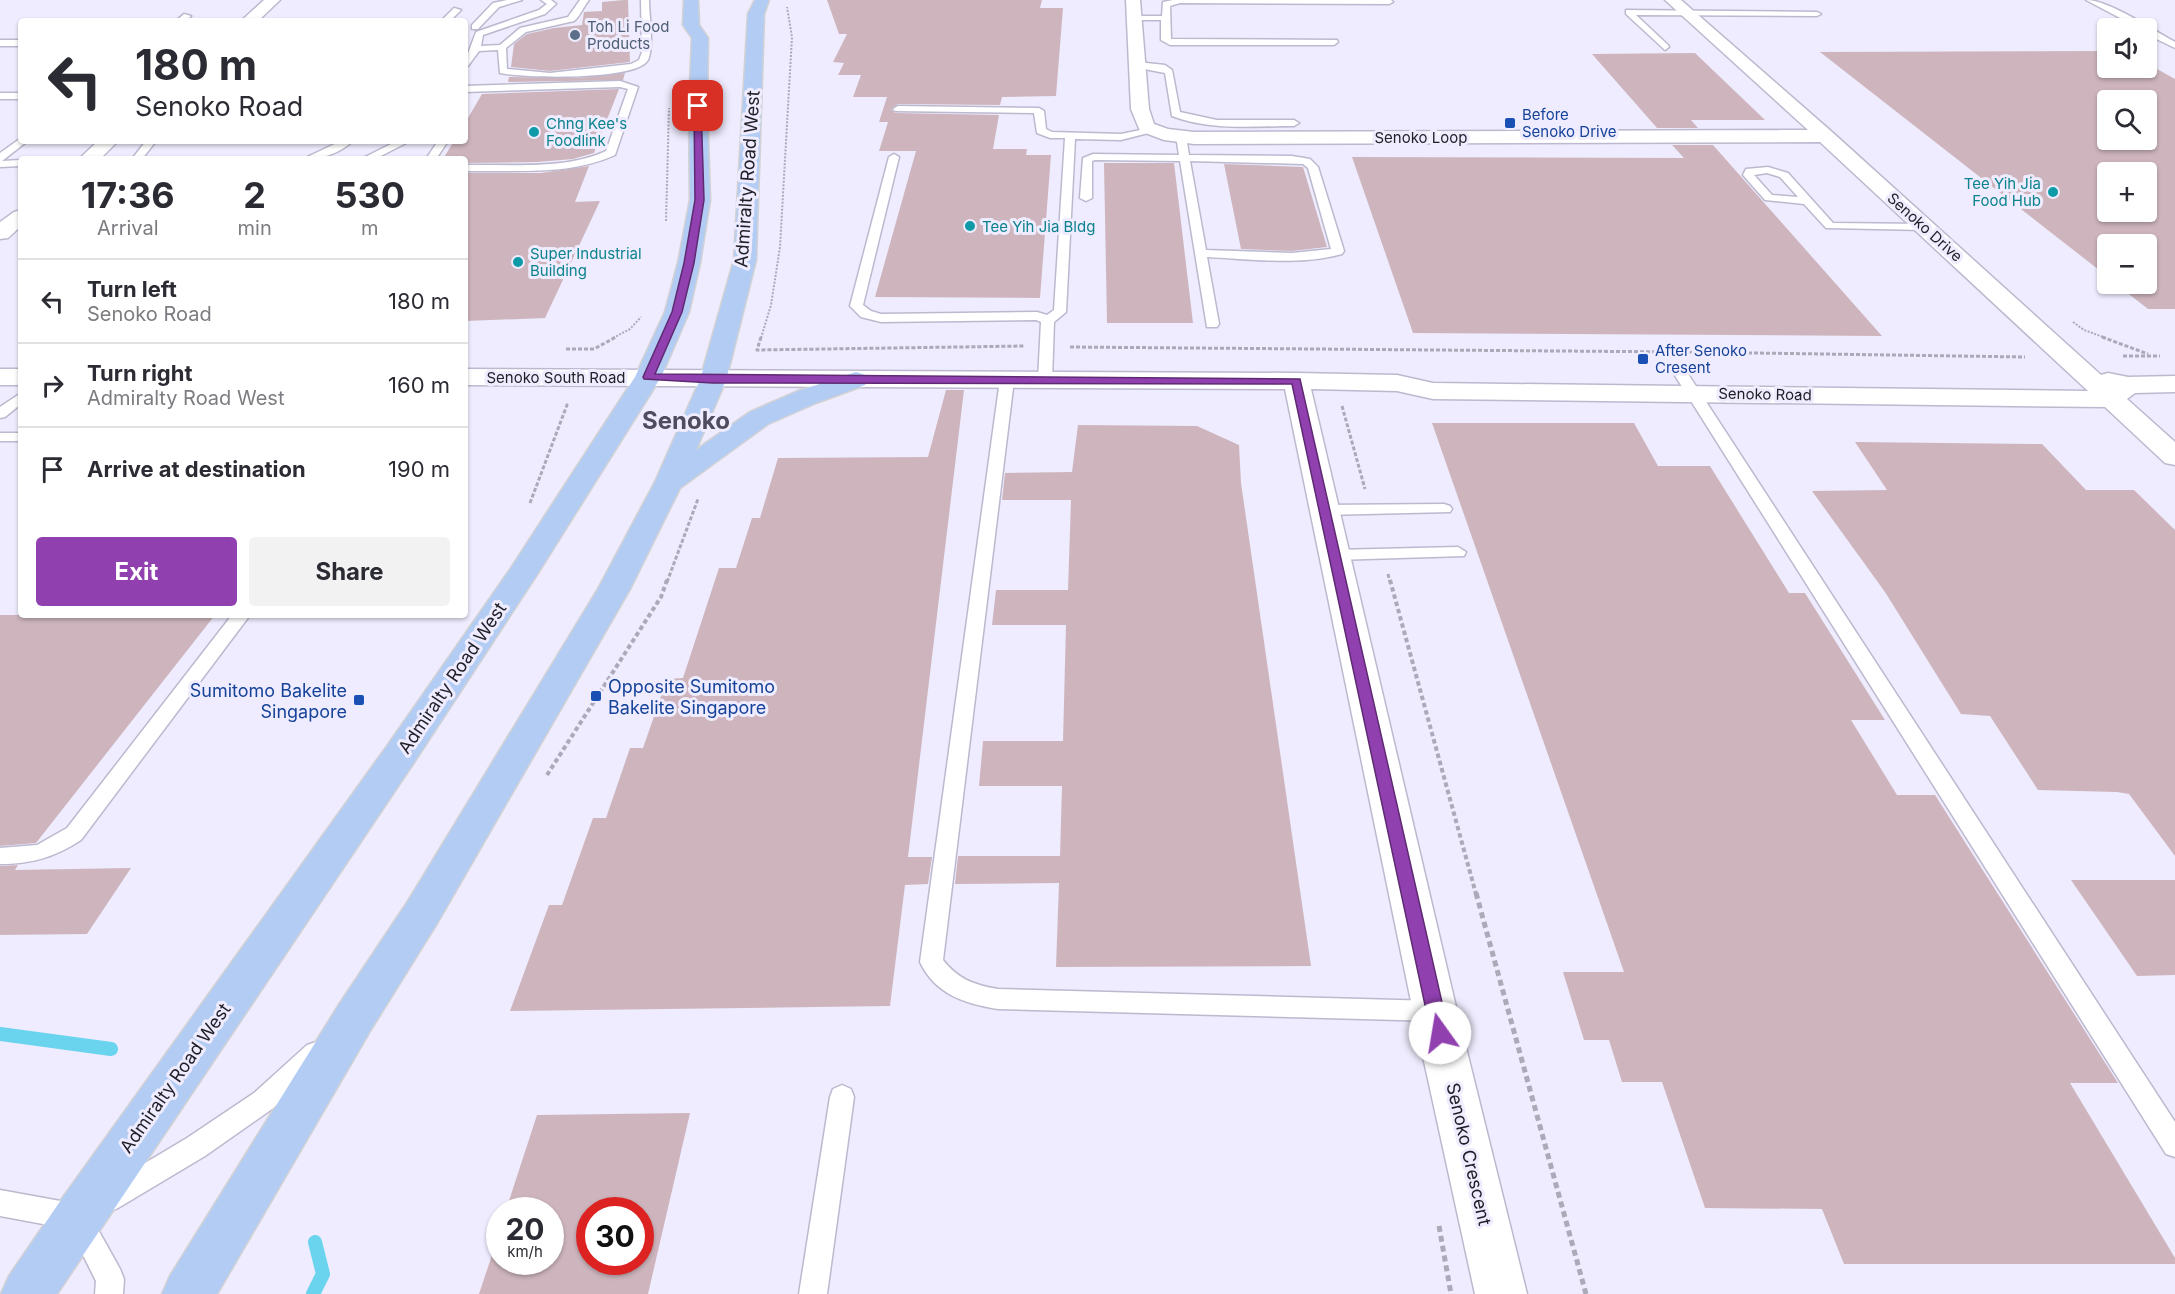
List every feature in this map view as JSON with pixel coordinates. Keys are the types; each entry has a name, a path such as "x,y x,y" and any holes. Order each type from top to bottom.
{"main road":[{"name":"Admiralty Road West","path":"27,1294 78,1217 400,755 523,573 648,377 677,312 689,263 699,200 700,38 691,24 691,0"},
{"name":"Admiralty Road West","path":"188,1294 355,1017 422,913 614,589 684,488 745,260 756,14 762,0"},
{"path":"684,488 759,418 807,397 856,380"}],"street":[{"path":"252,18 273,0"},
{"path":"1133,0 1140,109 1146,127 1155,130"},
{"name":"Senoko Drive","path":"1672,0 2089,377 2120,392 2175,457"},
{"name":"Senoko Loop","path":"1155,130 1180,136 1825,136"},
{"path":"92,156 106,144"},
{"path":"0,233 18,218"},
{"path":"0,377 18,377"},
{"name":"Senoko South Road","path":"468,377 648,377"},
{"name":"Senoko Road","path":"648,377 713,380 1045,380 1299,393 1397,383 1433,391 1687,383 2089,377"},
{"name":"Senoko Road","path":"1687,383 2120,392 2175,384"},
{"name":"Senoko Crescent","path":"1299,393 1435,1011 1501,1294"}],"lane":[{"path":"468,60 476,49 477,32 496,5 518,0"},
{"path":"468,35 542,12 552,4 545,0"},
{"path":"476,49 502,47 523,30 571,19 577,14 579,5 585,0"},
{"path":"502,47 503,71 510,73 545,74 634,66 643,61 646,52 645,0"},
{"path":"2090,0 2124,18"},
{"path":"1334,42 1178,43 1165,40 1166,4 1171,1 1389,2"},
{"path":"448,18 457,10"},
{"path":"1665,47 1629,12 1817,14"},
{"path":"1134,18 1166,18"},
{"path":"468,28 477,32"},
{"path":"2157,35 2175,45"},
{"path":"0,43 18,43"},
{"path":"1137,65 1165,68 1168,72 1175,114 1184,119 1206,122 1294,123"},
{"path":"468,168 583,163 606,157 611,153 633,87 620,84 470,92"},
{"path":"0,96 18,96"},
{"path":"898,109 1039,111 1041,131 1050,135 1121,137 1155,130"},
{"path":"1048,320 1060,312 1070,136"},
{"path":"1180,136 1212,324"},
{"path":"0,158 18,143"},
{"path":"139,156 149,144"},
{"path":"317,156 343,144"},
{"path":"372,156 398,144"},
{"path":"894,157 856,306 866,314 881,318 1037,315 1048,320"},
{"path":"1086,198 1088,158 1292,159 1306,161 1313,167 1338,251 1329,255 1308,256 1200,253"},
{"path":"0,164 18,163"},
{"path":"1808,201 1769,198 1748,175 1750,171 1760,169 1784,175 1808,201 1830,226 1925,227"},
{"path":"1045,380 1048,320"},
{"path":"1007,380 931,962 947,980 969,995 998,999 1435,1011"},
{"path":"1687,383 2175,1145"},
{"path":"0,414 18,400"},
{"path":"0,437 18,437"},
{"path":"1324,510 1444,509"},
{"path":"1335,555 1458,552"},
{"path":"0,856 35,856 52,849 74,834 239,618"},
{"path":"0,1203 78,1217 196,1147 263,1101 355,1017"},
{"path":"813,1294 842,1097"},
{"path":"78,1217 110,1279 109,1294"}],"path":[{"path":"786,0 792,37 780,247 771,305 757,350 851,346 2016,356"},
{"path":"666,226 669,98"},
{"path":"594,349 630,329 645,313"},
{"path":"1299,393 1342,406 1353,406"},
{"path":"529,506 567,405"},
{"path":"1342,406 1371,510"},
{"path":"546,776 661,597 684,488"},
{"path":"1383,554 1586,1294"}],"building":[{"name":"Toh Li Food Products","path":"628,0 630,62 550,71 511,67 514,44 527,34 582,25 584,12 602,11 602,2"},
{"path":"827,0 1042,0 1040,8 1063,8 1056,96 1002,97 1000,105 898,104 891,109 895,113 999,115 993,149 1027,149 1026,155 1051,155 1040,298 875,297 916,151 879,151 888,122 879,122 887,97 853,97 861,75 838,75 844,63 833,62 847,34 839,34"},
{"name":"Tee Yih Jia Food Hub","path":"2097,51 2097,78 2157,78 2157,69 2175,79 2175,309 2148,309 2129,294 2157,294 2157,234 2097,234 2097,268 1820,52"},
{"path":"1695,53 1765,120 1691,120 1698,128 1657,128 1592,54"},
{"path":"625,73 623,80 508,82 509,77 578,78"},
{"name":"Chng Kee's Foodlink","path":"619,89 594,153 573,159 537,162 468,163 468,156 445,156 452,144 468,144 468,118 482,94"},
{"path":"1672,145 1713,145 1882,336 1413,333 1352,157 1684,158"},
{"path":"1104,163 1174,163 1193,323 1107,323"},
{"path":"1224,164 1303,167 1327,247 1292,251 1241,249"},
{"name":"Super Industrial Building","path":"589,166 575,202 600,201 545,318 468,321 468,173 541,173"},
{"path":"946,390 964,390 908,857 932,857 928,884 905,885 890,1006 510,1011 549,905 562,905 593,818 606,818 630,748 643,748 667,679 683,678 719,568 736,568 752,518 760,518 778,458 928,457"},
{"path":"1432,423 1634,423 1658,466 1710,466 1789,593 1805,593 1885,720 1851,720 1897,795 1935,795 2118,1083 2070,1083 2175,1258 2175,1264 1844,1264 1822,1209 1705,1208 1662,1082 1622,1082 1609,1040 1584,1040 1563,972 1624,972"},
{"path":"1078,425 1197,426 1239,445 1241,483 1311,966 1056,967 1059,883 955,884 958,856 1060,856 1062,786 979,786 983,741 1063,741 1066,625 992,625 996,590 1068,590 1071,500 1002,500 1005,473 1072,472"},
{"path":"1855,442 2042,444 2086,490 2134,490 2175,530 2175,856 2129,794 2038,790 1990,716 1961,714 1885,592 1812,491 1887,490"},
{"path":"0,615 18,615 18,618 213,618 36,843 0,846"},
{"path":"18,865 15,870 131,868 87,934 0,935 0,866"},
{"path":"2071,880 2175,880 2175,975 2137,976"},
{"path":"690,1113 654,1268 654,1197 576,1197 576,1275 652,1275 648,1294 479,1294 486,1273 486,1275 564,1275 564,1197 510,1197 537,1115"}],"waterway":[{"path":"0,1034 111,1049"},
{"path":"313,1294 323,1274 315,1242"}],"place":[{"name":"Toh Li Food Products","path":"575,35"},
{"name":"Before Senoko Drive","path":"1510,123"},
{"name":"Chng Kee's Foodlink","path":"534,132"},
{"name":"Tee Yih Jia Food Hub","path":"2053,192"},
{"name":"Tee Yih Jia Bldg","path":"970,226"},
{"name":"Super Industrial Building","path":"518,262"},
{"name":"After Senoko Cresent","path":"1643,359"},
{"name":"Opposite Sumitomo Bakelite Singapore","path":"596,696"},
{"name":"Sumitomo Bakelite Singapore","path":"359,700"}],"district":[{"name":"Senoko","path":"686,420"}],"route":[{"path":"698,106 699,200 689,263 677,312 648,377 713,380 1296,381 1440,1033"}]}
